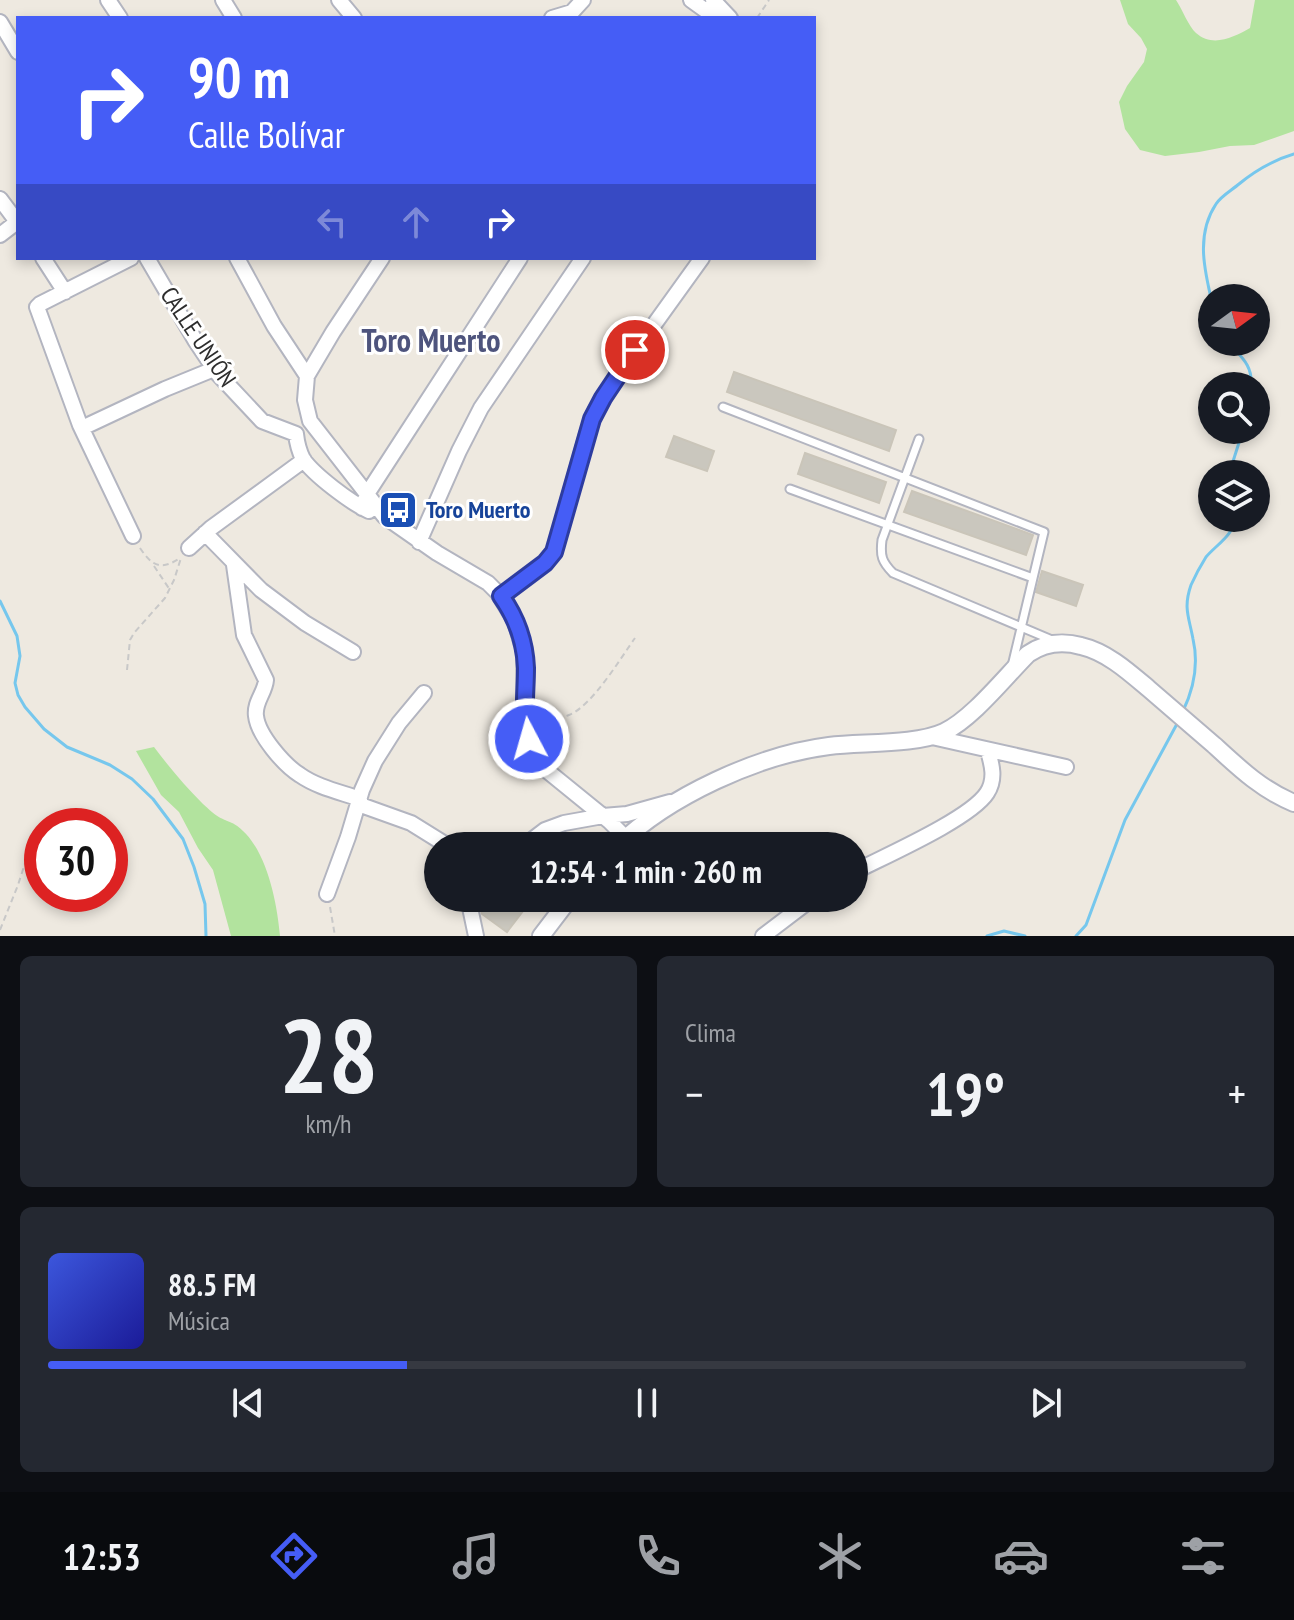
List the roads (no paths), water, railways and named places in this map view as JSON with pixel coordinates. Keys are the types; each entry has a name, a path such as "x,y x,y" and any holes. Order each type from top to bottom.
{"street":[{"path":"339,0 352,16"},
{"path":"559,16 572,12 583,0"},
{"path":"713,0 728,16"},
{"path":"693,8 711,16"},
{"path":"0,22 16,49"},
{"path":"0,199 16,219"},
{"path":"44,260 65,292"},
{"path":"127,260 37,307 82,428 133,536"},
{"name":"CALLE UNIÓN","path":"148,260 214,369 262,421 296,434"},
{"path":"238,260 274,326 307,376"},
{"path":"381,260 307,376 305,400 310,421 365,501 419,542 488,583 501,596 515,621 524,652 525,722 538,761 603,816 615,832"},
{"path":"365,501 519,260"},
{"path":"419,542 481,408 582,260"},
{"path":"501,596 545,563 554,552 596,410 701,260"},
{"path":"82,428 214,369"},
{"path":"310,421 296,434 304,460 346,498 365,501"},
{"path":"189,548 304,460"},
{"path":"205,533 234,565 288,612 353,652"},
{"path":"234,565 244,635 266,680 255,709 259,730 300,775 425,832"},
{"path":"932,737 964,719 1035,650 1059,643 1082,646 1123,668 1252,779 1268,791 1294,803"},
{"path":"327,894 375,761 424,693"},
{"path":"635,832 667,808 698,791 757,764 811,749 932,737 1066,767"},
{"path":"868,865 952,821 981,800 992,779 988,751"},
{"path":"542,832 577,820 644,810 698,791"},
{"path":"471,912 476,936"},
{"path":"541,936 559,912"},
{"path":"763,936 795,912"}],"lane":[{"path":"723,407 1044,532 1010,672"},
{"path":"919,439 882,540 880,553 884,564 893,573 1059,643"},
{"path":"790,489 1033,578"}],"waterway":[{"path":"1208,284 1204,239 1216,204 1259,170 1294,154"},
{"path":"1241,356 1249,372"},
{"path":"1233,460 1239,444"},
{"path":"1183,711 1193,685 1195,667 1187,600 1206,557 1230,532"},
{"path":"0,601 17,636 20,656 15,683 25,707 44,729 67,747 110,765 132,779 153,799 183,839 194,867 205,904 206,936"},
{"path":"1076,936 1086,925 1125,820 1178,722"},
{"path":"987,936 1004,931 1025,936"}],"place":[{"name":"Toro Muerto","path":"398,510"}],"district":[{"name":"Toro Muerto","path":"431,341"}]}
